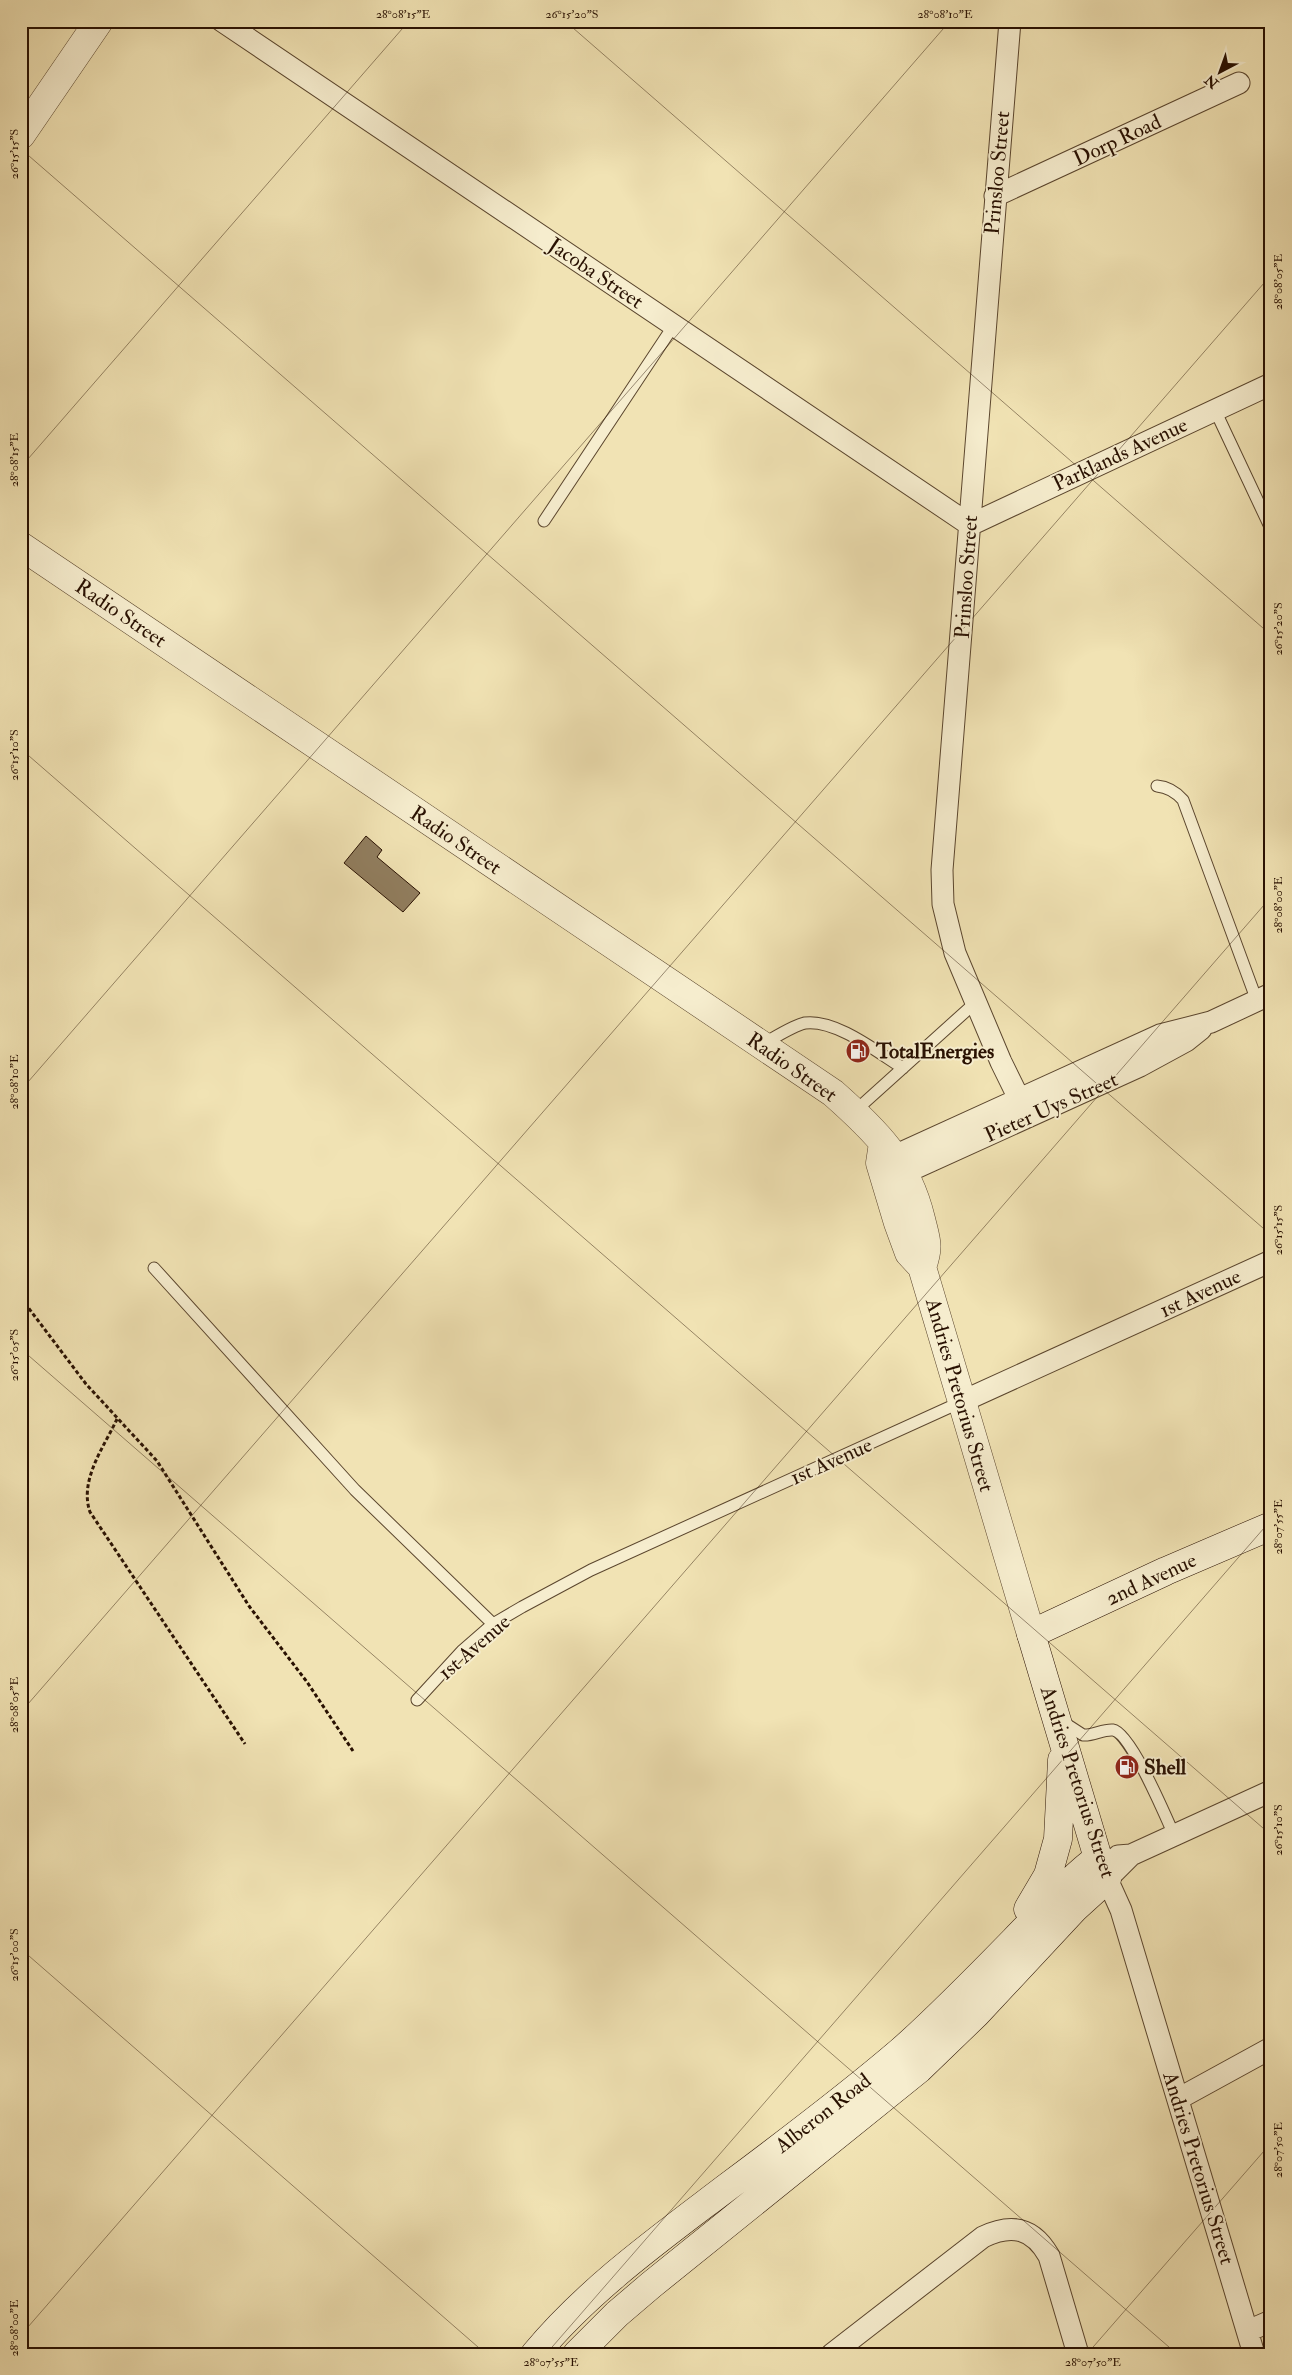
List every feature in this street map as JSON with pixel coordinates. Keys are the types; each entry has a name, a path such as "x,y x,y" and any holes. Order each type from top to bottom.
{"main road":[{"path":"21,134 99,21"},
{"name":"Radio Street","path":"21,546 833,1093 854,1112 890,1163"},
{"name":"Andries Pretorius Street","path":"890,1163 908,1253 922,1267 1102,1868"},
{"name":"2nd Avenue","path":"1031,1634 1166,1571 1271,1526"},
{"path":"993,1960 1039,1892 1054,1858 1058,1839 1060,1773 1065,1745"},
{"name":"Alberon Road","path":"535,2354 563,2322 593,2293 643,2251 876,2071 936,2019 1063,1887 1102,1868"},
{"name":"Alberon Road","path":"577,2354 617,2314 920,2069 976,2014 1074,1909 1102,1868"},
{"path":"593,2293 617,2314"}],"street":[{"name":"Jacoba Street","path":"222,21 970,525"},
{"name":"Prinsloo Street","path":"1010,21 942,870 943,904 955,953 1001,1062 1024,1108"},
{"name":"Dorp Road","path":"995,196 1239,83"},
{"name":"Parklands Avenue","path":"970,525 1271,384"},
{"name":"Pieter Uys Street","path":"890,1163 1024,1108 1160,1035 1211,1022 1264,998"},
{"name":"1st Avenue","path":"961,1402 1271,1260"},
{"path":"1102,1868 1271,1791"},
{"name":"Andries Pretorius Street","path":"1102,1868 1121,1910 1254,2354"},
{"path":"1178,2099 1271,2048"},
{"path":"832,2354 983,2237 1004,2229 1024,2232 1034,2237 1041,2243 1049,2256 1078,2354"},
{"path":"1248,2331 1271,2321"}],"lane":[{"path":"544,521 674,325"},
{"path":"1215,410 1271,529"},
{"path":"1157,786 1165,787 1177,793 1182,800 1264,998"},
{"path":"854,1112 976,1002"},
{"path":"762,1045 803,1023 821,1023 840,1030 903,1068"},
{"path":"154,1268 354,1490 494,1624"},
{"name":"1st Avenue","path":"417,1700 462,1651 494,1624 522,1606 591,1570 961,1402"},
{"path":"1056,1716 1083,1735 1113,1730 1123,1735 1134,1752 1174,1835"}],"path":[{"path":"21,1298 86,1384 156,1461 249,1606 307,1682 353,1751"},
{"path":"117,1419 89,1479 86,1501 90,1512 245,1744"}],"building":[{"path":"366,836 382,850 377,857 420,893 403,912 344,863"}],"place":[{"name":"TotalEnergies","path":"858,1051"},
{"name":"Shell","path":"1127,1767"}]}
